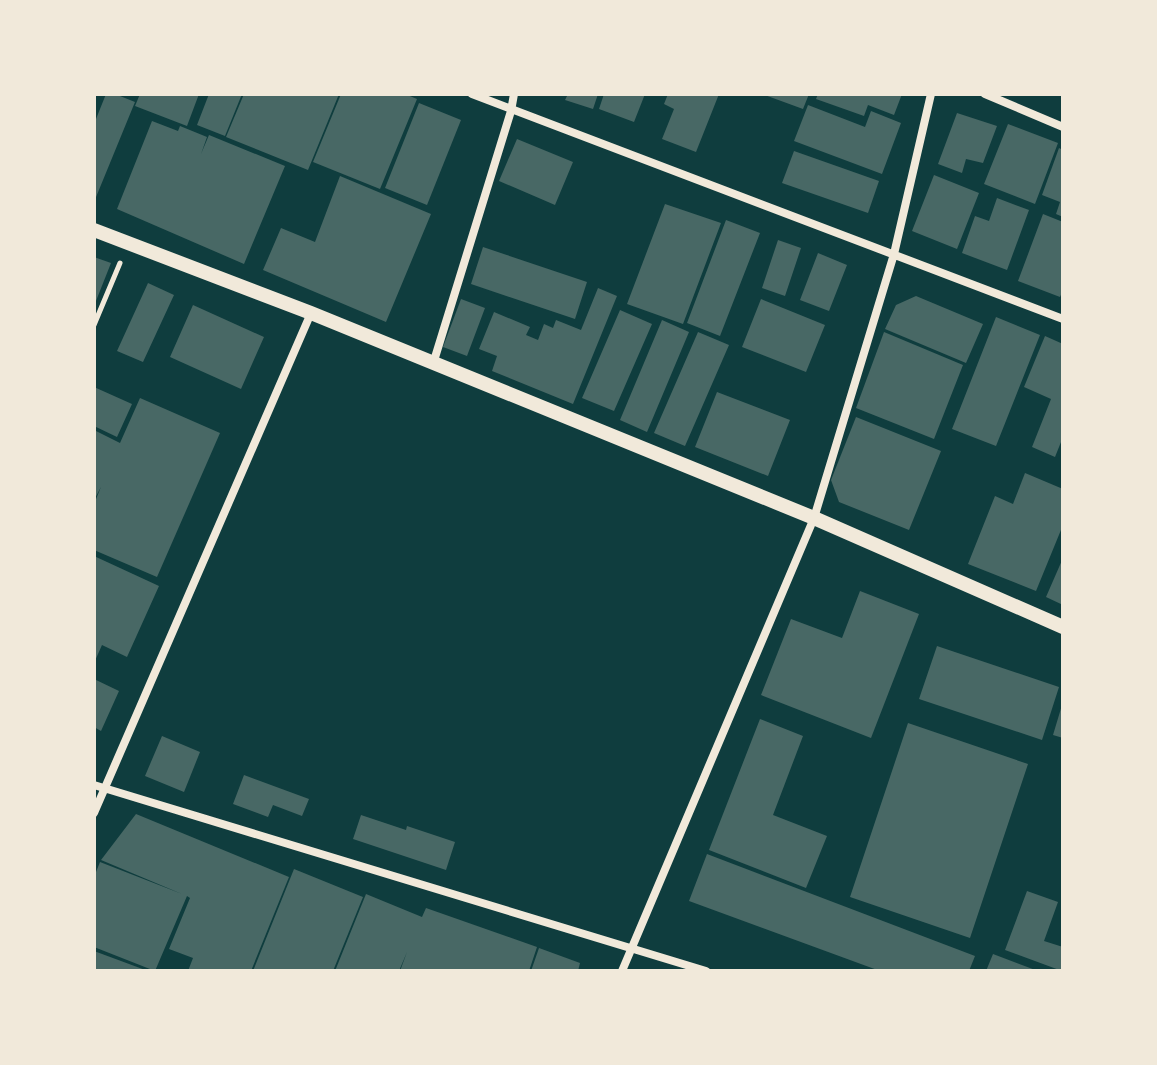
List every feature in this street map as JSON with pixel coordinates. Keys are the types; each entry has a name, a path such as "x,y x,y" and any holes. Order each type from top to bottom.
{"street":[{"path":"472,94 1063,319"},
{"path":"432,365 514,94"},
{"path":"622,971 814,518 894,254 931,94"},
{"path":"985,94 1063,127"},
{"path":"94,230 311,313 432,365 814,518 1063,627"},
{"path":"94,813 311,313"},
{"path":"94,785 706,971"}],"path":[{"path":"94,325 128,244"}],"building":[{"path":"106,94 135,102 94,202 94,124"},
{"path":"140,94 199,94 187,126 135,106"},
{"path":"209,94 242,94 225,136 197,125"},
{"path":"244,94 339,94 308,170 226,137"},
{"path":"341,94 405,94 417,99 380,189 313,162"},
{"path":"568,94 598,94 593,109 565,100"},
{"path":"604,94 645,94 634,122 599,109"},
{"path":"668,94 719,94 696,152 662,139 674,109 664,104"},
{"path":"762,94 809,94 803,109"},
{"path":"818,94 902,94 894,115 868,105 864,116 816,99"},
{"path":"419,103 461,120 427,205 385,188"},
{"path":"808,105 865,127 871,111 901,123 882,174 794,141"},
{"path":"957,113 997,126 983,163 966,159 962,173 938,164"},
{"path":"152,121 178,131 180,126 207,137 201,154 209,135 285,166 244,264 117,209"},
{"path":"1008,124 1058,143 1035,204 984,184"},
{"path":"517,139 573,162 555,205 499,181"},
{"path":"1059,148 1063,150 1063,217 1056,214 1060,202 1042,195"},
{"path":"794,151 879,181 868,213 782,183"},
{"path":"934,175 979,193 957,249 912,231"},
{"path":"340,176 431,214 386,322 263,270 281,228 315,242"},
{"path":"997,198 1029,210 1007,270 962,253 975,216 989,221"},
{"path":"665,204 721,223 683,324 627,304"},
{"path":"1043,214 1063,222 1063,290 1060,297 1018,281"},
{"path":"726,220 760,233 720,336 687,323"},
{"path":"778,240 801,248 785,296 762,288"},
{"path":"483,247 587,282 575,319 471,284"},
{"path":"818,253 847,265 829,311 800,300"},
{"path":"94,257 111,263 94,306"},
{"path":"148,283 174,295 143,362 117,351"},
{"path":"598,288 617,296 573,404 492,371 497,356 479,349 494,312 530,327 526,335 538,340 544,324 553,328 556,320 581,330"},
{"path":"916,296 983,324 966,363 885,329 896,305"},
{"path":"461,299 485,308 467,356 443,347"},
{"path":"761,299 825,325 806,372 742,347"},
{"path":"193,305 264,337 241,389 170,357"},
{"path":"620,310 652,324 614,411 582,398"},
{"path":"996,317 1040,335 996,446 952,429"},
{"path":"662,320 689,332 647,432 620,420"},
{"path":"698,332 729,345 685,446 654,433"},
{"path":"884,332 963,365 934,439 856,408"},
{"path":"1045,336 1063,344 1063,437 1055,457 1032,447 1051,399 1024,387"},
{"path":"94,387 132,404 117,437 94,426"},
{"path":"717,392 790,420 768,476 695,447"},
{"path":"140,398 220,433 157,577 94,550 94,504 101,487 94,500 94,430 120,443"},
{"path":"856,417 941,451 909,530 839,502 831,480"},
{"path":"1025,473 1063,489 1063,525 1036,591 968,564 995,496 1013,504"},
{"path":"94,556 159,586 127,657 102,645 94,663"},
{"path":"1063,558 1063,605 1046,597"},
{"path":"860,591 919,614 871,738 761,695 791,619 842,638"},
{"path":"937,646 1059,687 1042,740 919,699"},
{"path":"94,679 119,691 101,731 94,727"},
{"path":"1063,705 1063,738 1053,735"},
{"path":"760,719 803,736 773,815 827,836 806,888 709,850"},
{"path":"908,723 1028,764 970,938 850,897"},
{"path":"162,736 200,752 184,792 145,776"},
{"path":"244,775 309,799 302,816 273,805 268,817 233,804"},
{"path":"136,814 289,877 251,971 188,971 193,958 169,949 190,898 187,896 155,971 94,947 94,877 100,862 182,894 101,860"},
{"path":"361,815 455,842 446,870 353,839"},
{"path":"707,854 975,956 969,971 880,971 689,901"},
{"path":"294,869 363,897 333,971 253,971"},
{"path":"1027,891 1058,902 1044,941 1063,947 1062,971 1005,950"},
{"path":"366,894 422,917 426,908 537,947 529,971 400,971 407,952 399,971 335,971"},
{"path":"539,948 580,963 578,971 531,971"},
{"path":"94,951 148,971 94,971"},
{"path":"993,954 1038,971 986,971"}]}
